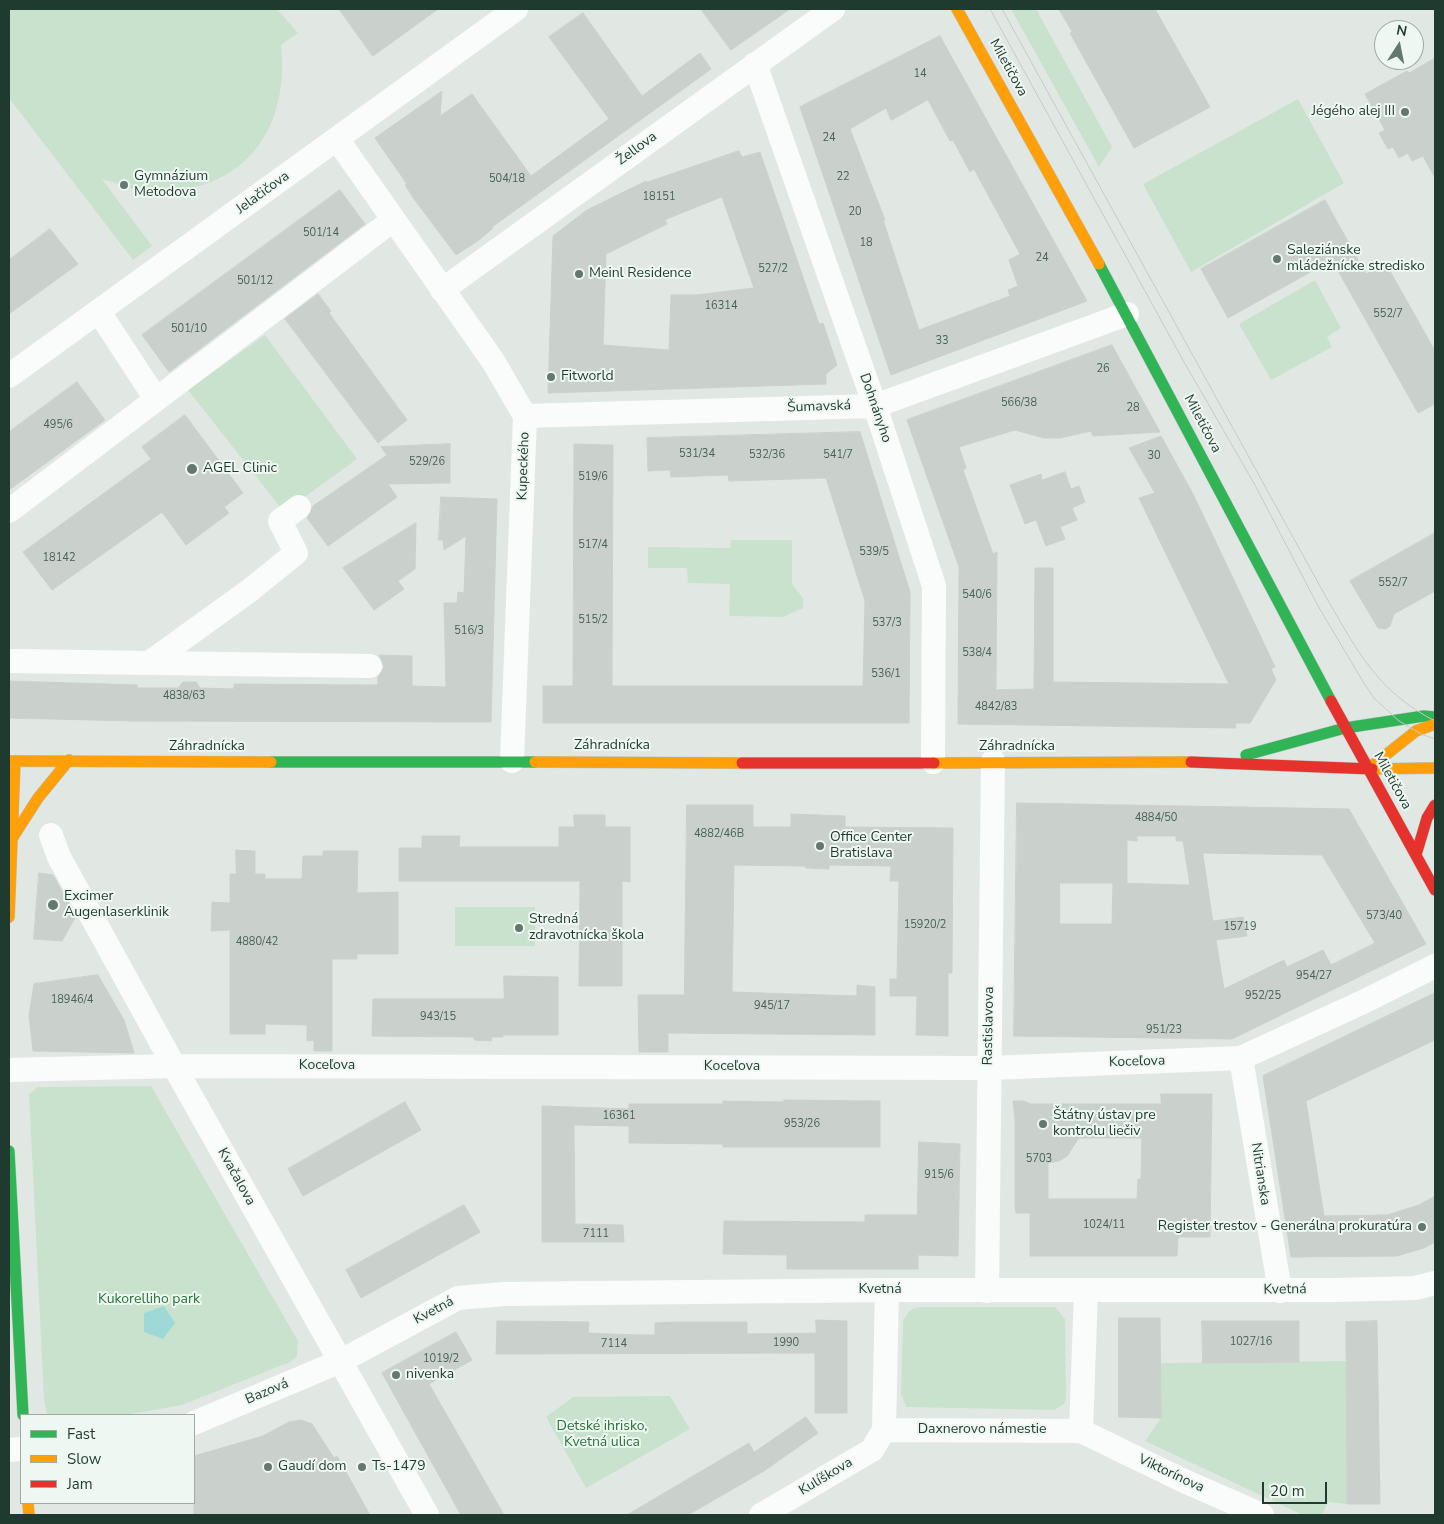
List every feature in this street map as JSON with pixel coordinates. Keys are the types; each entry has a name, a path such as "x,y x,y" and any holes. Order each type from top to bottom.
{"street":[{"name":"Jelačičova","path":"9,376 516,9"},
{"name":"Žellova","path":"442,290 833,9"},
{"name":"Miletičova","path":"958,9 1127,314 1345,728 1435,890"},
{"name":"Dohnányho","path":"755,64 875,406 934,586 933,762"},
{"name":"Kupeckého","path":"337,139 493,361 525,416 512,761"},
{"path":"9,511 156,398 394,220"},
{"path":"99,312 156,398"},
{"name":"Šumavská","path":"525,416 875,406 1127,314"},
{"path":"149,663 249,591 296,553 280,521 299,507"},
{"path":"9,661 370,666"},
{"name":"Záhradnícka","path":"1216,763 1345,728 1424,716 1435,717"},
{"path":"1368,769 1416,732 1435,724"},
{"path":"13,838 38,798 69,760"},
{"path":"9,917 13,838 12,761"},
{"name":"Záhradnícka","path":"12,761 1216,763 1368,769 1435,768"},
{"name":"Rastislavova","path":"987,1291 993,762"},
{"name":"Miletičova","path":"1416,855 1427,818 1435,805"},
{"name":"Kvačalova","path":"51,835 59,857 174,1066 428,1515"},
{"name":"Koceľova","path":"9,1070 174,1066 989,1068 1241,1058 1363,1002 1435,966"},
{"name":"Nitrianska","path":"1241,1058 1280,1291"},
{"path":"9,1152 24,1414"},
{"name":"Kvetná","path":"340,1361 458,1298 504,1294 887,1290 1280,1291 1416,1288 1435,1283"},
{"path":"884,1430 887,1290"},
{"path":"1081,1431 1086,1291"},
{"name":"Bazová","path":"195,1423 340,1361"},
{"name":"Daxnerovo námestie","path":"884,1430 1081,1431"},
{"name":"Kulíškova","path":"761,1515 872,1450 884,1430"},
{"name":"Viktorínova","path":"1081,1431 1184,1481 1262,1515"}],"green space":[{"name":"Gymnázium Metodova","path":"9,9 277,9 298,33 281,45 282,75 278,103 269,128 255,150 237,167 215,180 188,189 157,192 136,189 102,179 152,246 133,260 9,98"},
{"path":"1011,9 1036,9 1112,147 1099,167"},
{"path":"1298,99 1344,183 1191,272 1143,184"},
{"path":"1315,280 1341,328 1327,337 1332,347 1271,380 1239,324"},
{"path":"265,335 357,459 284,512 188,390"},
{"path":"731,540 792,540 792,584 803,598 803,608 783,617 729,616 730,584 688,583 687,568 648,568 648,547 730,548"},
{"path":"455,907 535,907 535,946 455,946"},
{"name":"Kukorelliho park","path":"151,1086 298,1341 297,1356 290,1362 182,1405 131,1414 47,1414 44,1399 29,1094 38,1087"},
{"path":"919,1307 1055,1307 1065,1319 1066,1398 1064,1404 1054,1410 906,1407 901,1394 903,1321 909,1311"},
{"path":"1346,1361 1347,1504 1328,1502 1322,1515 1303,1515 1145,1441 1161,1418 1160,1363"},
{"name":"Detské ihrisko, Kvetná ulica","path":"670,1396 690,1429 586,1488 546,1417 573,1397"}],"water":[{"path":"164,1306 175,1323 163,1339 144,1332 144,1313"}],"building":[{"path":"339,9 438,9 373,56"},
{"path":"701,9 790,9 731,50"},
{"path":"1059,9 1155,9 1210,107 1134,148 1070,33 1072,32"},
{"path":"583,13 642,96 700,53 711,69 456,255 414,199 405,185 407,184 375,138 442,91 440,116 472,94 531,176 609,119 549,37"},
{"path":"940,36 1087,301 891,375 800,107","holes":["928,100 950,141 953,140 970,172 974,169 1020,254 1009,260 1018,286 1008,290 1010,296 919,330 883,220 885,220 850,129 886,108 891,120"]},
{"name":"Jégého alej III","path":"1435,58 1435,178 1423,156 1412,161 1408,153 1399,158 1393,147 1388,149 1379,133 1385,130 1365,94 1407,71 1409,73 1414,70 1424,70 1424,64"},
{"path":"739,151 742,157 760,152 819,324 823,323 837,365 826,374 826,384 548,393 553,236 587,210 647,182","holes":["722,197 754,288 696,295 671,295 669,350 603,345 606,254 667,224 665,220"]},
{"path":"340,190 365,224 169,372 142,335"},
{"path":"1325,200 1366,274 1386,264 1435,351 1435,404 1418,413 1332,260 1228,318 1201,269"},
{"path":"50,229 78,264 9,314 9,260"},
{"path":"318,294 331,311 329,313 407,420 378,443 285,319"},
{"path":"1112,345 1160,432 1093,436 1091,431 1060,438 1044,438 1015,430 959,447 966,468 963,470 993,554 997,552 996,690 1034,689 1035,568 1053,568 1053,682 1229,684 1139,498 1155,493 1129,448 1161,436 1193,494 1269,654 1275,667 1271,669 1276,680 1250,723 1235,723 1236,728 958,724 959,567 907,420"},
{"path":"77,382 105,420 9,490 9,432"},
{"path":"185,415 243,493 224,507 229,513 186,545 162,512 52,590 23,552 151,459 142,447"},
{"path":"860,432 910,592 909,723 543,723 543,686 573,686 574,444 613,445 612,686 863,686 865,601 826,478 729,481 728,475 671,477 670,470 648,471 647,438"},
{"path":"450,444 450,483 388,484 397,497 328,546 307,518 313,506 387,455 381,447"},
{"path":"1065,472 1071,489 1079,486 1085,502 1072,508 1077,520 1060,527 1065,539 1046,546 1036,520 1025,524 1010,485 1041,474 1042,480"},
{"path":"441,497 497,499 491,722 133,721 9,718 9,681 137,685 137,688 178,688 183,682 196,682 200,688 234,689 234,684 378,685 378,677 384,667 379,655 412,656 412,686 446,687 444,603 457,603 458,592 464,593 466,536 444,550 443,540 439,540"},
{"path":"416,523 415,569 398,581 404,589 374,610 343,568"},
{"path":"1435,533 1435,591 1394,614 1390,626 1386,629 1378,628 1350,581"},
{"path":"1017,803 1349,809 1426,944 1232,1039 1014,1036","holes":["1137,836 1176,836 1176,841 1183,841 1190,885 1127,883 1127,840 1137,841","1203,853 1322,855 1375,943 1331,965 1323,950 1287,967 1284,960 1224,989 1216,940 1247,936 1243,917 1213,921","1060,883 1113,883 1112,924 1060,924"]},
{"path":"687,805 753,805 753,827 791,827 791,814 845,816 845,827 953,828 952,973 948,973 948,1036 916,1035 917,996 890,996 890,979 897,979 899,881 890,881 891,866 829,865 829,869 806,868 805,866 734,865 732,992 857,996 857,985 875,987 875,1035 668,1033 668,1052 639,1052 638,995 684,995"},
{"path":"574,815 605,815 605,827 630,827 630,882 622,881 622,986 579,986 580,881 399,881 399,848 422,848 422,836 460,836 459,847 559,847 559,827 574,827"},
{"path":"236,850 255,851 255,874 265,874 265,879 302,879 303,856 323,856 323,851 358,851 357,893 398,892 398,954 357,954 357,959 332,959 332,1051 314,1051 314,1040 307,1041 307,1025 265,1024 265,1034 230,1034 230,930 211,931 212,902 230,903 230,874 236,874"},
{"path":"39,873 53,875 76,916 62,941 34,939"},
{"path":"98,975 124,1020 134,1053 33,1051 29,1016 34,984"},
{"path":"504,976 558,977 558,1035 503,1035 503,1037 492,1037 491,1041 474,1040 474,1037 372,1036 373,999 504,999"},
{"path":"1435,993 1435,1040 1306,1101 1324,1216 1387,1215 1419,1205 1435,1196 1435,1242 1424,1248 1397,1256 1291,1257 1263,1076"},
{"path":"1161,1094 1212,1094 1210,1237 1178,1237 1177,1256 1030,1256 1030,1213 1016,1213 1015,1206 1015,1120 1013,1101 1024,1101 1031,1104 1161,1104","holes":["1079,1138 1142,1138 1141,1179 1138,1179 1137,1199 1048,1199 1048,1163 1059,1161 1067,1156"]},
{"path":"784,1100 880,1101 880,1147 723,1147 723,1144 629,1143 629,1126 574,1125 575,1224 623,1225 624,1242 542,1242 542,1106 629,1109 629,1104 723,1104 723,1101 784,1102"},
{"path":"405,1102 421,1130 303,1196 288,1169"},
{"path":"919,1142 960,1144 958,1256 918,1255 918,1269 787,1269 787,1255 723,1254 724,1221 865,1222 865,1215 917,1215"},
{"path":"464,1205 480,1232 361,1298 346,1270"},
{"path":"1119,1318 1160,1318 1161,1418 1119,1417"},
{"path":"816,1320 847,1321 847,1413 815,1413 815,1353 496,1354 497,1321 589,1322 588,1333 655,1335 655,1323 675,1322 747,1322 747,1334 816,1333"},
{"path":"1202,1321 1299,1321 1299,1362 1203,1363"},
{"path":"1377,1321 1380,1504 1347,1504 1346,1322"},
{"path":"456,1332 472,1360 429,1384 504,1515 461,1515 382,1373"},
{"path":"806,1417 818,1433 764,1471 688,1515 627,1515 749,1443 754,1452"},
{"name":"Gaudí dom","path":"301,1420 312,1424 334,1458 337,1456 370,1515 194,1515 195,1456 263,1436 289,1422"}],"tram line":[{"path":"990,9 1184,362 1255,485 1318,606 1362,680 1374,698 1399,721 1421,734 1435,739"},
{"path":"1002,9 1348,635 1383,683 1398,697 1435,721"}],"traffic: fast":[{"path":"1099,264 1331,701"},
{"path":"1246,755 1345,728 1424,716 1435,717"},
{"path":"271,762 535,762"},
{"path":"9,1151 23,1414"}],"traffic: slow":[{"path":"957,9 1099,264"},
{"path":"1368,769 1416,731 1435,724"},
{"path":"13,837 38,798 69,760"},
{"path":"9,761 271,762"},
{"path":"9,917 15,761"},
{"path":"535,762 742,763"},
{"path":"934,763 1191,762"},
{"path":"1372,769 1435,768"},
{"path":"28,1504 29,1515"}],"traffic: jam":[{"path":"1331,701 1435,890"},
{"path":"1191,762 1372,769"},
{"path":"742,763 934,763"},
{"path":"1416,855 1427,818 1435,805"}],"place":[{"name":"Jégého alej III","path":"1405,112"},
{"name":"Gymnázium Metodova","path":"124,185"},
{"name":"Saleziánske mládežnícke stredisko","path":"1277,259"},
{"name":"Meinl Residence","path":"579,274"},
{"name":"Fitworld","path":"551,377"},
{"name":"AGEL Clinic","path":"192,469"},
{"name":"Office Center Bratislava","path":"820,846"},
{"name":"Excimer Augenlaserklinik","path":"53,905"},
{"name":"Stredná zdravotnícka škola","path":"519,928"},
{"name":"Štátny ústav pre kontrolu liečiv","path":"1043,1124"},
{"name":"Register trestov - Generálna prokuratúra","path":"1422,1227"},
{"name":"nivenka","path":"396,1375"},
{"name":"Gaudí dom","path":"268,1467"},
{"name":"Ts-1479","path":"362,1467"}]}
